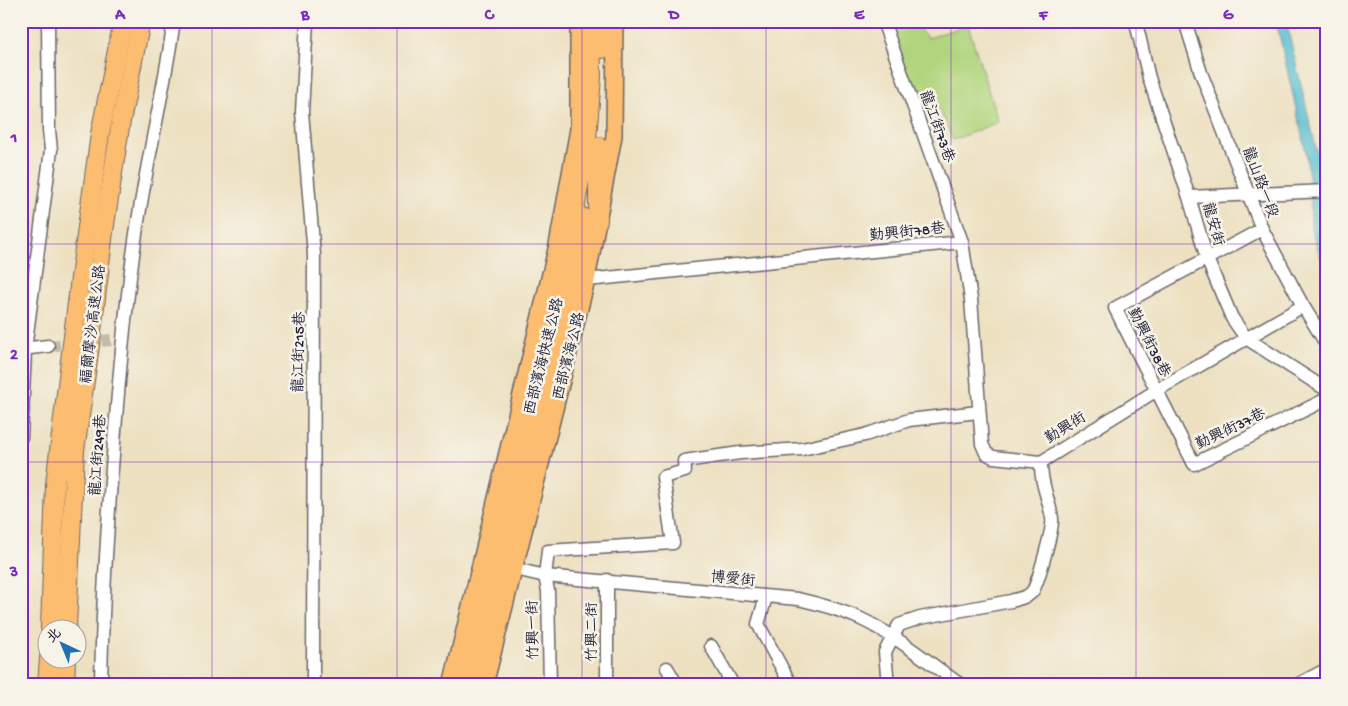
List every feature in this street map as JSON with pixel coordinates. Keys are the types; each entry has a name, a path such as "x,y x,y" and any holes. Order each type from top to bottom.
{"highway":[{"name":"福爾摩沙高速公路","path":"50,618 55,484 100,134 123,21"},
{"name":"福爾摩沙高速公路","path":"67,618 75,450 105,222 121,121 141,21"},
{"name":"西部濱海快速公路","path":"475,685 498,564 568,252 588,139 592,77 590,21"},
{"name":"西部濱海快速公路","path":"461,685 498,564 580,253 598,146 603,76 603,21"},
{"path":"598,146 598,221"},
{"path":"528,369 568,252"},
{"path":"48,668 48,685"},
{"path":"65,685 66,668"}],"main road":[{"name":"西部濱海公路","path":"485,685 498,564 528,369 557,245 578,129 578,21"},
{"name":"西部濱海公路","path":"451,685 498,564 587,280 614,136 615,21"}],"street":[{"path":"21,437 23,349 51,150 49,130 48,21"},
{"name":"龍江街249巷","path":"101,685 107,548 124,335 134,248 144,184 165,82 174,21"},
{"name":"龍江街215巷","path":"307,21 302,112 314,255 313,685"},
{"name":"龍江街73巷","path":"882,21 962,242"},
{"name":"龍安街","path":"1138,21 1137,27 1149,78 1189,197 1207,259 1232,318 1246,338 1327,390"},
{"name":"龍山路一段","path":"1185,21 1201,73 1262,229 1303,306 1327,345"},
{"path":"21,313 30,244 49,130"},
{"path":"1189,197 1326,191"},
{"path":"1207,259 1262,229"},
{"name":"勤興街78巷","path":"587,280 962,242 970,299 982,444 986,452 993,456 1041,462"},
{"name":"勤興街38巷","path":"1157,390 1115,308 1207,259"},
{"name":"勤興街","path":"892,637 899,624 920,618 1024,598 1032,592 1038,580 1053,520 1040,476 1041,462 1157,390 1303,306"},
{"path":"111,340 124,335"},
{"path":"23,349 48,346"},
{"name":"勤興街37巷","path":"1157,390 1194,464 1327,400"},
{"name":"竹興一街","path":"550,685 548,591 545,576 548,551 673,543 663,478 685,472 684,461 740,453 802,449 865,435 909,420 978,412"},
{"name":"博愛街","path":"498,564 545,576 608,580 670,588 798,599 834,608 862,620 892,637 962,685"},
{"name":"竹興二街","path":"607,685 608,580"},
{"path":"766,597 758,624 791,685"},
{"path":"888,685 885,652 892,637"},
{"path":"711,646 732,685"},
{"path":"668,668 677,685"},
{"path":"1297,685 1327,669"}],"green space":[{"path":"912,22 928,38 968,25 998,122 953,140 936,102 919,108 891,30"}],"water":[{"path":"1276,21 1286,21 1320,165 1327,226 1327,276 1311,228 1311,195 1306,152"}],"waterway":[{"path":"21,562 35,362"}],"tunnel":[{"path":"48,346 111,340"}]}
